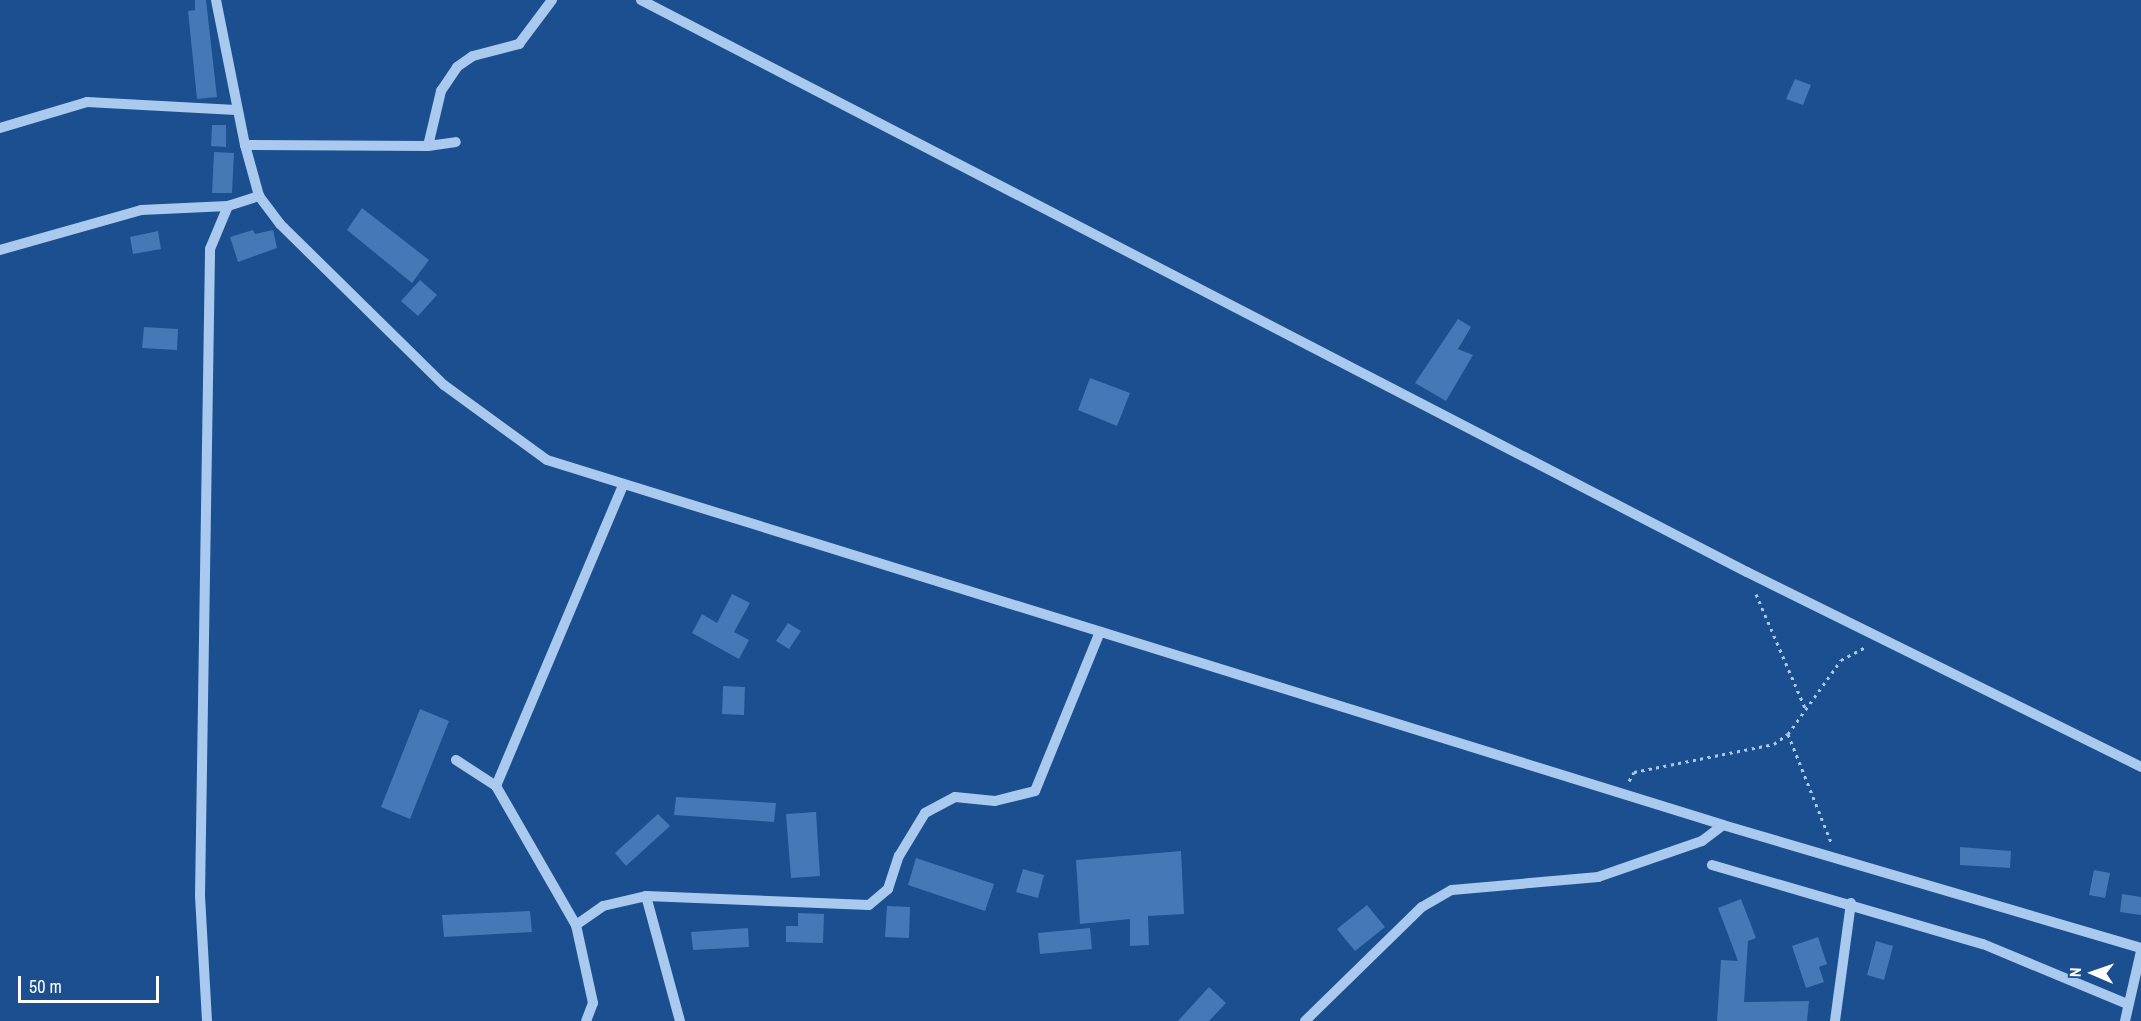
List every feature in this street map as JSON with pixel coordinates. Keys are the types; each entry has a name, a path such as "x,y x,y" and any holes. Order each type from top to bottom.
{"street":[{"path":"216,0 236,110 245,145 260,196 280,224 444,385 547,460 623,486 1723,825 1836,855 2141,950 2125,1021"},
{"path":"428,146 441,91 457,67 473,56 519,44 552,0"},
{"path":"641,0 1747,572 2141,767"},
{"path":"0,128 87,102 236,110"},
{"path":"245,145 428,146 456,142"},
{"path":"0,250 141,210 192,205 228,206 260,196"},
{"path":"207,1021 200,896 210,260 228,206"},
{"path":"496,786 623,486"},
{"path":"576,925 603,906 646,896 869,904 888,889 899,856 925,813 955,797 995,801 1035,791 1100,632"},
{"path":"456,760 496,786 576,925 592,1003 586,1021"},
{"path":"1305,1021 1422,907 1452,890 1598,876 1702,841 1723,825"},
{"path":"1712,865 1851,903 1983,944 2127,1004"},
{"path":"646,896 680,1021"},
{"path":"1835,1021 1851,903"}],"path":[{"path":"1747,572 1805,708"},
{"path":"1622,793 1634,772 1688,758 1756,752 1788,734 1841,660 1881,638"},
{"path":"1788,734 1836,855"}],"building":[{"path":"195,0 206,0 217,97 197,99 188,11 195,10"},
{"path":"1795,79 1811,85 1803,105 1786,99"},
{"path":"212,125 226,125 226,147 211,146"},
{"path":"214,152 234,153 232,193 212,193"},
{"path":"362,208 429,260 412,283 347,230"},
{"path":"253,230 255,234 273,230 277,248 238,262 230,237"},
{"path":"158,231 161,249 133,254 130,237"},
{"path":"420,280 437,295 418,316 401,301"},
{"path":"1458,319 1471,327 1458,349 1473,355 1446,401 1415,383"},
{"path":"144,327 178,329 177,350 142,348"},
{"path":"1090,378 1130,393 1117,426 1078,410"},
{"path":"732,594 750,603 734,632 749,640 739,659 692,633 702,614 717,623"},
{"path":"788,623 801,631 789,649 776,641"},
{"path":"723,686 745,687 744,715 722,714"},
{"path":"420,709 449,721 410,819 381,807"},
{"path":"676,797 776,803 774,822 674,815"},
{"path":"816,812 820,876 791,878 786,814"},
{"path":"658,814 670,826 626,866 615,853"},
{"path":"1960,847 2011,851 2010,868 1960,865"},
{"path":"1181,851 1184,914 1148,916 1149,945 1130,946 1130,919 1080,924 1076,860"},
{"path":"916,858 994,884 985,911 908,885"},
{"path":"1023,869 1044,875 1038,898 1016,892"},
{"path":"2094,870 2110,873 2105,898 2089,895"},
{"path":"2122,894 2141,897 2141,915 2120,912"},
{"path":"1741,899 1756,938 1748,941 1744,1002 1809,1001 1807,1021 1717,1021 1721,960 1738,961 1718,908"},
{"path":"1367,905 1385,927 1355,951 1337,929"},
{"path":"887,906 910,907 909,938 885,937"},
{"path":"530,911 532,932 444,937 442,915"},
{"path":"798,913 824,914 823,943 786,942 786,926 798,926"},
{"path":"748,928 749,947 693,950 691,932"},
{"path":"1090,928 1092,949 1040,954 1038,933"},
{"path":"1818,937 1827,964 1819,967 1824,982 1806,988 1792,946"},
{"path":"1876,941 1893,946 1884,980 1867,975"},
{"path":"1209,987 1226,1003 1209,1021 1178,1021"}]}
